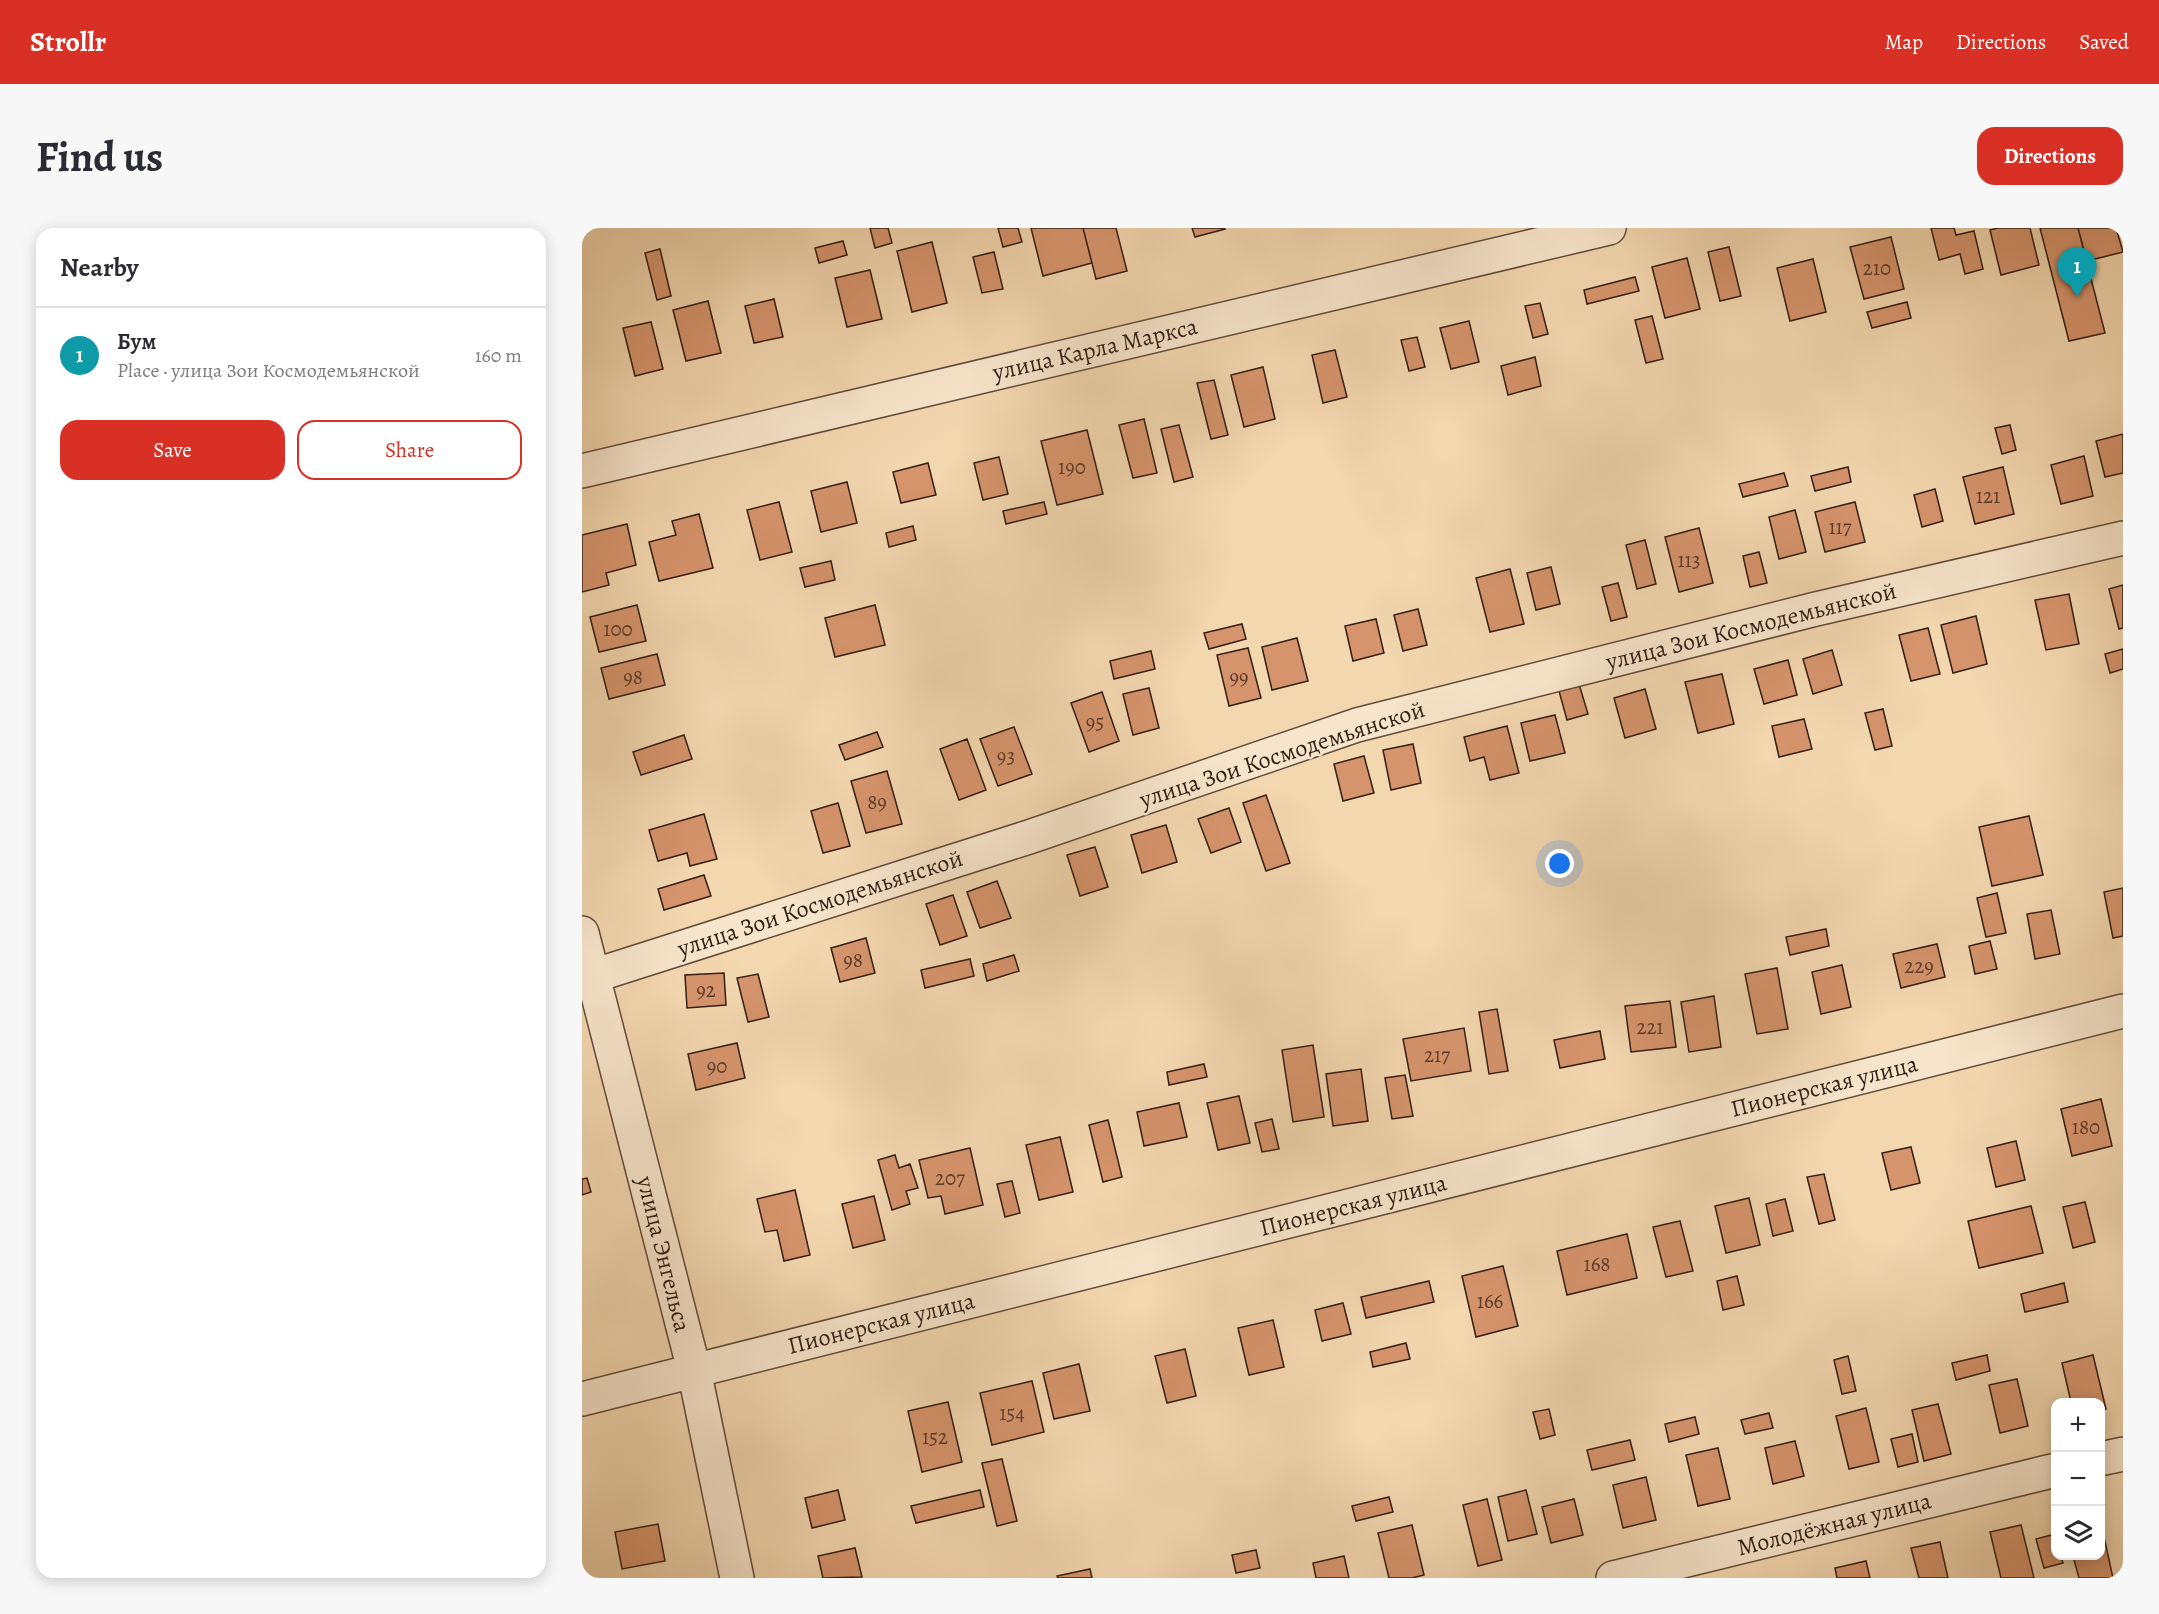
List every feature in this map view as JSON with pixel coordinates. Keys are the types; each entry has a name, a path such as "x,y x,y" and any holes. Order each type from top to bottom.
{"street":[{"name":"улица Карла Маркса","path":"582,471 1609,228"},
{"name":"улица Зои Космодемьянской","path":"585,950 1029,837 1357,725 1816,609 2123,538"},
{"name":"улица Энгельса","path":"585,950 694,1370 737,1578"},
{"name":"Пионерская улица","path":"582,1399 2123,1011"},
{"path":"2105,1459 2123,1454"},
{"name":"Молодёжная улица","path":"1613,1578 2051,1471"}],"building":[{"path":"870,228 888,228 892,243 875,248"},
{"path":"998,228 1018,228 1022,242 1003,247"},
{"path":"1031,228 1083,228 1092,263 1043,276"},
{"path":"1083,228 1116,228 1127,271 1096,279"},
{"path":"1192,228 1224,228 1225,229 1195,237"},
{"path":"1931,228 1954,228 1956,235 1974,231 1983,269 1965,274 1960,254 1939,260"},
{"path":"2030,228 2039,265 2001,275 1990,230"},
{"path":"2040,228 2078,228 2105,333 2069,341"},
{"path":"2078,228 2116,228 2123,252 2087,261"},
{"path":"1891,237 1904,289 1864,299 1850,247"},
{"path":"843,241 847,255 819,263 815,248"},
{"path":"932,242 947,303 912,312 897,251"},
{"path":"1729,247 1741,296 1720,301 1708,252"},
{"path":"660,249 671,296 657,300 645,253"},
{"path":"994,252 1003,289 982,293 973,257"},
{"path":"1687,258 1700,309 1665,318 1652,267"},
{"path":"1813,259 1826,312 1790,321 1777,268"},
{"path":"870,270 882,319 847,327 835,278"},
{"path":"1635,277 1639,291 1587,304 1584,290"},
{"path":"774,299 783,337 754,343 745,306"},
{"path":"708,301 721,353 686,361 673,310"},
{"path":"1907,302 1911,318 1872,328 1867,312"},
{"path":"1540,303 1548,334 1533,338 1525,306"},
{"path":"1652,316 1663,359 1646,363 1635,320"},
{"path":"1469,321 1479,362 1451,369 1440,328"},
{"path":"651,322 663,369 635,376 623,328"},
{"path":"1417,337 1425,367 1409,371 1401,340"},
{"path":"1335,350 1347,397 1323,403 1312,355"},
{"path":"1535,357 1541,386 1508,395 1501,366"},
{"path":"1263,367 1275,419 1244,427 1231,375"},
{"path":"1214,380 1228,435 1211,439 1197,383"},
{"path":"1144,419 1157,473 1133,478 1119,425"},
{"path":"1179,425 1193,477 1174,482 1161,429"},
{"path":"2010,425 2016,450 2002,454 1995,428"},
{"path":"1087,430 1103,494 1057,505 1041,441"},
{"path":"2123,434 2123,473 2105,477 2096,441"},
{"path":"2084,456 2093,496 2061,504 2051,465"},
{"path":"999,457 1008,494 983,500 974,463"},
{"path":"928,463 936,495 901,503 893,472"},
{"path":"1848,467 1851,482 1815,491 1811,476"},
{"path":"2003,467 2014,514 1975,524 1963,477"},
{"path":"1784,473 1788,486 1743,497 1739,484"},
{"path":"847,482 857,523 821,532 811,491"},
{"path":"1935,489 1943,521 1922,527 1914,495"},
{"path":"779,502 792,552 760,560 747,510"},
{"path":"1044,502 1047,514 1006,524 1003,511"},
{"path":"1855,502 1865,542 1825,552 1815,512"},
{"path":"1795,510 1806,552 1779,559 1769,517"},
{"path":"699,514 713,568 659,581 649,542 676,535 672,521"},
{"path":"627,524 636,565 606,573 609,585 582,592 582,535"},
{"path":"913,526 916,540 889,547 886,533"},
{"path":"1699,528 1713,583 1679,592 1665,537"},
{"path":"1645,540 1656,584 1637,589 1626,545"},
{"path":"1759,552 1767,583 1750,587 1743,556"},
{"path":"831,561 835,580 805,587 800,568"},
{"path":"1551,567 1560,604 1536,610 1527,573"},
{"path":"1510,569 1524,624 1490,632 1476,578"},
{"path":"1618,583 1627,617 1611,621 1602,587"},
{"path":"2123,585 2123,628 2119,629 2109,589"},
{"path":"2069,594 2079,644 2046,650 2035,600"},
{"path":"637,605 646,641 599,652 590,617"},
{"path":"875,605 885,645 835,657 825,618"},
{"path":"1418,609 1427,645 1403,651 1394,615"},
{"path":"1976,616 1987,664 1953,673 1941,625"},
{"path":"1376,619 1384,653 1353,661 1345,626"},
{"path":"1242,624 1246,639 1209,649 1204,633"},
{"path":"1928,628 1940,674 1911,681 1899,635"},
{"path":"1297,638 1308,681 1272,690 1262,647"},
{"path":"1248,648 1261,698 1229,706 1217,655"},
{"path":"2123,649 2123,669 2110,673 2105,654"},
{"path":"1832,650 1842,685 1813,694 1803,659"},
{"path":"1151,651 1155,669 1114,679 1110,661"},
{"path":"657,654 665,685 609,699 601,668"},
{"path":"1788,660 1797,695 1764,704 1754,669"},
{"path":"1722,674 1734,724 1698,733 1685,682"},
{"path":"1579,684 1588,714 1567,720 1559,691"},
{"path":"1149,688 1159,728 1133,735 1123,694"},
{"path":"1645,689 1656,729 1625,738 1614,698"},
{"path":"1102,692 1119,741 1089,752 1071,703"},
{"path":"1883,709 1892,746 1875,750 1865,713"},
{"path":"1555,715 1565,753 1530,761 1521,723"},
{"path":"1804,719 1812,749 1779,757 1772,726"},
{"path":"1507,726 1519,773 1490,780 1484,757 1470,761 1464,737"},
{"path":"1014,727 1032,774 998,786 980,739"},
{"path":"877,732 883,747 845,760 839,745"},
{"path":"684,735 692,759 641,775 633,752"},
{"path":"967,739 986,790 959,800 940,749"},
{"path":"1413,744 1421,783 1391,790 1383,750"},
{"path":"1364,756 1374,793 1343,801 1334,764"},
{"path":"887,771 902,824 866,833 851,781"},
{"path":"1266,795 1290,863 1266,871 1243,803"},
{"path":"838,803 850,846 823,853 811,811"},
{"path":"1229,808 1241,842 1211,853 1198,819"},
{"path":"704,814 717,859 690,866 687,853 658,861 649,830"},
{"path":"2029,816 2043,875 1992,886 1979,827"},
{"path":"1166,825 1177,862 1142,873 1131,835"},
{"path":"1095,847 1108,887 1080,896 1067,855"},
{"path":"704,875 711,896 664,910 658,889"},
{"path":"997,881 1011,918 980,928 967,892"},
{"path":"2123,888 2123,936 2113,938 2104,892"},
{"path":"1997,893 2006,933 1986,937 1977,898"},
{"path":"953,895 967,936 940,945 926,904"},
{"path":"2051,910 2060,954 2035,959 2027,914"},
{"path":"1826,929 1829,946 1790,955 1786,937"},
{"path":"866,938 875,973 840,982 831,948"},
{"path":"1990,941 1997,969 1975,974 1969,946"},
{"path":"1937,944 1945,977 1901,988 1893,954"},
{"path":"1014,955 1019,971 987,981 983,964"},
{"path":"970,959 974,976 925,988 921,970"},
{"path":"1842,965 1851,1007 1821,1014 1812,972"},
{"path":"1777,968 1788,1029 1757,1034 1745,974"},
{"path":"724,973 726,1005 687,1008 685,975"},
{"path":"758,974 769,1017 748,1022 737,978"},
{"path":"1714,996 1721,1047 1689,1052 1681,1002"},
{"path":"1670,1001 1676,1047 1631,1052 1625,1006"},
{"path":"1497,1009 1508,1071 1489,1074 1479,1012"},
{"path":"1464,1028 1471,1071 1411,1081 1403,1039"},
{"path":"1600,1031 1605,1059 1560,1068 1554,1040"},
{"path":"737,1043 745,1078 696,1090 688,1054"},
{"path":"1313,1045 1324,1117 1293,1122 1282,1050"},
{"path":"1204,1064 1207,1077 1169,1085 1167,1072"},
{"path":"1361,1069 1368,1121 1333,1126 1326,1074"},
{"path":"1405,1075 1413,1116 1392,1119 1385,1078"},
{"path":"1239,1096 1250,1143 1218,1150 1207,1103"},
{"path":"2101,1099 2112,1146 2072,1156 2061,1109"},
{"path":"1179,1103 1187,1137 1144,1146 1137,1112"},
{"path":"1272,1119 1279,1149 1262,1152 1255,1123"},
{"path":"1108,1120 1122,1177 1103,1182 1089,1125"},
{"path":"1060,1137 1073,1192 1039,1200 1026,1145"},
{"path":"2016,1141 2025,1180 1996,1187 1987,1148"},
{"path":"1911,1147 1920,1183 1891,1190 1882,1153"},
{"path":"970,1148 983,1205 945,1214 941,1196 928,1198 919,1160"},
{"path":"895,1155 899,1168 910,1164 918,1188 906,1191 910,1204 892,1210 878,1160"},
{"path":"1824,1174 1835,1220 1819,1224 1807,1177"},
{"path":"587,1178 591,1192 582,1195 582,1179"},
{"path":"1012,1181 1020,1213 1005,1217 997,1184"},
{"path":"795,1190 810,1255 784,1261 777,1230 765,1232 757,1199"},
{"path":"874,1196 885,1240 853,1248 842,1204"},
{"path":"1749,1198 1760,1245 1726,1253 1715,1206"},
{"path":"1785,1199 1793,1231 1773,1236 1766,1204"},
{"path":"2085,1202 2095,1242 2073,1248 2063,1207"},
{"path":"2031,1206 2043,1253 1979,1268 1968,1221"},
{"path":"1680,1221 1693,1271 1666,1277 1653,1227"},
{"path":"1627,1234 1637,1278 1567,1295 1557,1251"},
{"path":"1503,1266 1518,1326 1476,1337 1462,1276"},
{"path":"1737,1276 1744,1305 1723,1310 1717,1281"},
{"path":"1429,1281 1434,1302 1366,1318 1361,1297"},
{"path":"2064,1283 2068,1302 2025,1312 2021,1294"},
{"path":"1343,1303 1351,1334 1322,1341 1315,1310"},
{"path":"1273,1320 1284,1367 1249,1375 1238,1328"},
{"path":"1406,1343 1410,1359 1373,1367 1370,1352"},
{"path":"1185,1349 1196,1396 1167,1403 1155,1356"},
{"path":"1987,1355 1990,1371 1956,1380 1952,1363"},
{"path":"2093,1355 2103,1398 2070,1398 2062,1363"},
{"path":"1848,1356 1856,1391 1842,1394 1834,1360"},
{"path":"1079,1364 1090,1411 1054,1419 1043,1373"},
{"path":"2017,1379 2028,1426 2000,1433 1989,1385"},
{"path":"1032,1381 1044,1432 992,1445 980,1393"},
{"path":"948,1402 962,1462 922,1472 908,1411"},
{"path":"1938,1404 1951,1454 1924,1461 1912,1410"},
{"path":"1866,1408 1879,1462 1849,1469 1836,1416"},
{"path":"1549,1409 1555,1435 1540,1439 1533,1412"},
{"path":"1769,1413 1773,1428 1745,1434 1741,1420"},
{"path":"1695,1417 1699,1434 1669,1442 1665,1424"},
{"path":"1912,1434 1918,1462 1898,1467 1891,1439"},
{"path":"1630,1440 1635,1460 1592,1470 1587,1450"},
{"path":"1795,1441 1804,1476 1773,1484 1765,1448"},
{"path":"1718,1448 1730,1499 1698,1506 1686,1455"},
{"path":"1002,1459 1017,1521 997,1526 982,1463"},
{"path":"1646,1477 1656,1520 1623,1528 1613,1485"},
{"path":"838,1490 845,1520 812,1528 805,1498"},
{"path":"980,1490 984,1507 916,1523 911,1506"},
{"path":"1526,1490 1537,1534 1508,1541 1498,1497"},
{"path":"1389,1497 1393,1512 1356,1521 1352,1506"},
{"path":"1487,1499 1502,1560 1478,1566 1463,1505"},
{"path":"1574,1499 1583,1535 1551,1543 1542,1507"},
{"path":"658,1524 665,1561 622,1569 615,1532"},
{"path":"1412,1525 1424,1575 1412,1578 1389,1578 1378,1533"},
{"path":"2021,1525 2034,1578 2001,1578 1990,1532"},
{"path":"2051,1535 2051,1560 2062,1560 2063,1563 2044,1568 2036,1539"},
{"path":"1940,1542 1948,1578 1919,1578 1911,1548"},
{"path":"2105,1542 2113,1578 2079,1578 2074,1560 2105,1560"},
{"path":"855,1548 862,1577 823,1578 818,1556"},
{"path":"1256,1550 1260,1568 1236,1573 1232,1555"},
{"path":"1344,1556 1349,1578 1316,1578 1313,1563"},
{"path":"1866,1561 1870,1578 1837,1578 1835,1568"},
{"path":"1090,1569 1092,1578 1058,1578 1057,1576"}],"place":[{"name":"Бум","path":"2077,297"}]}
